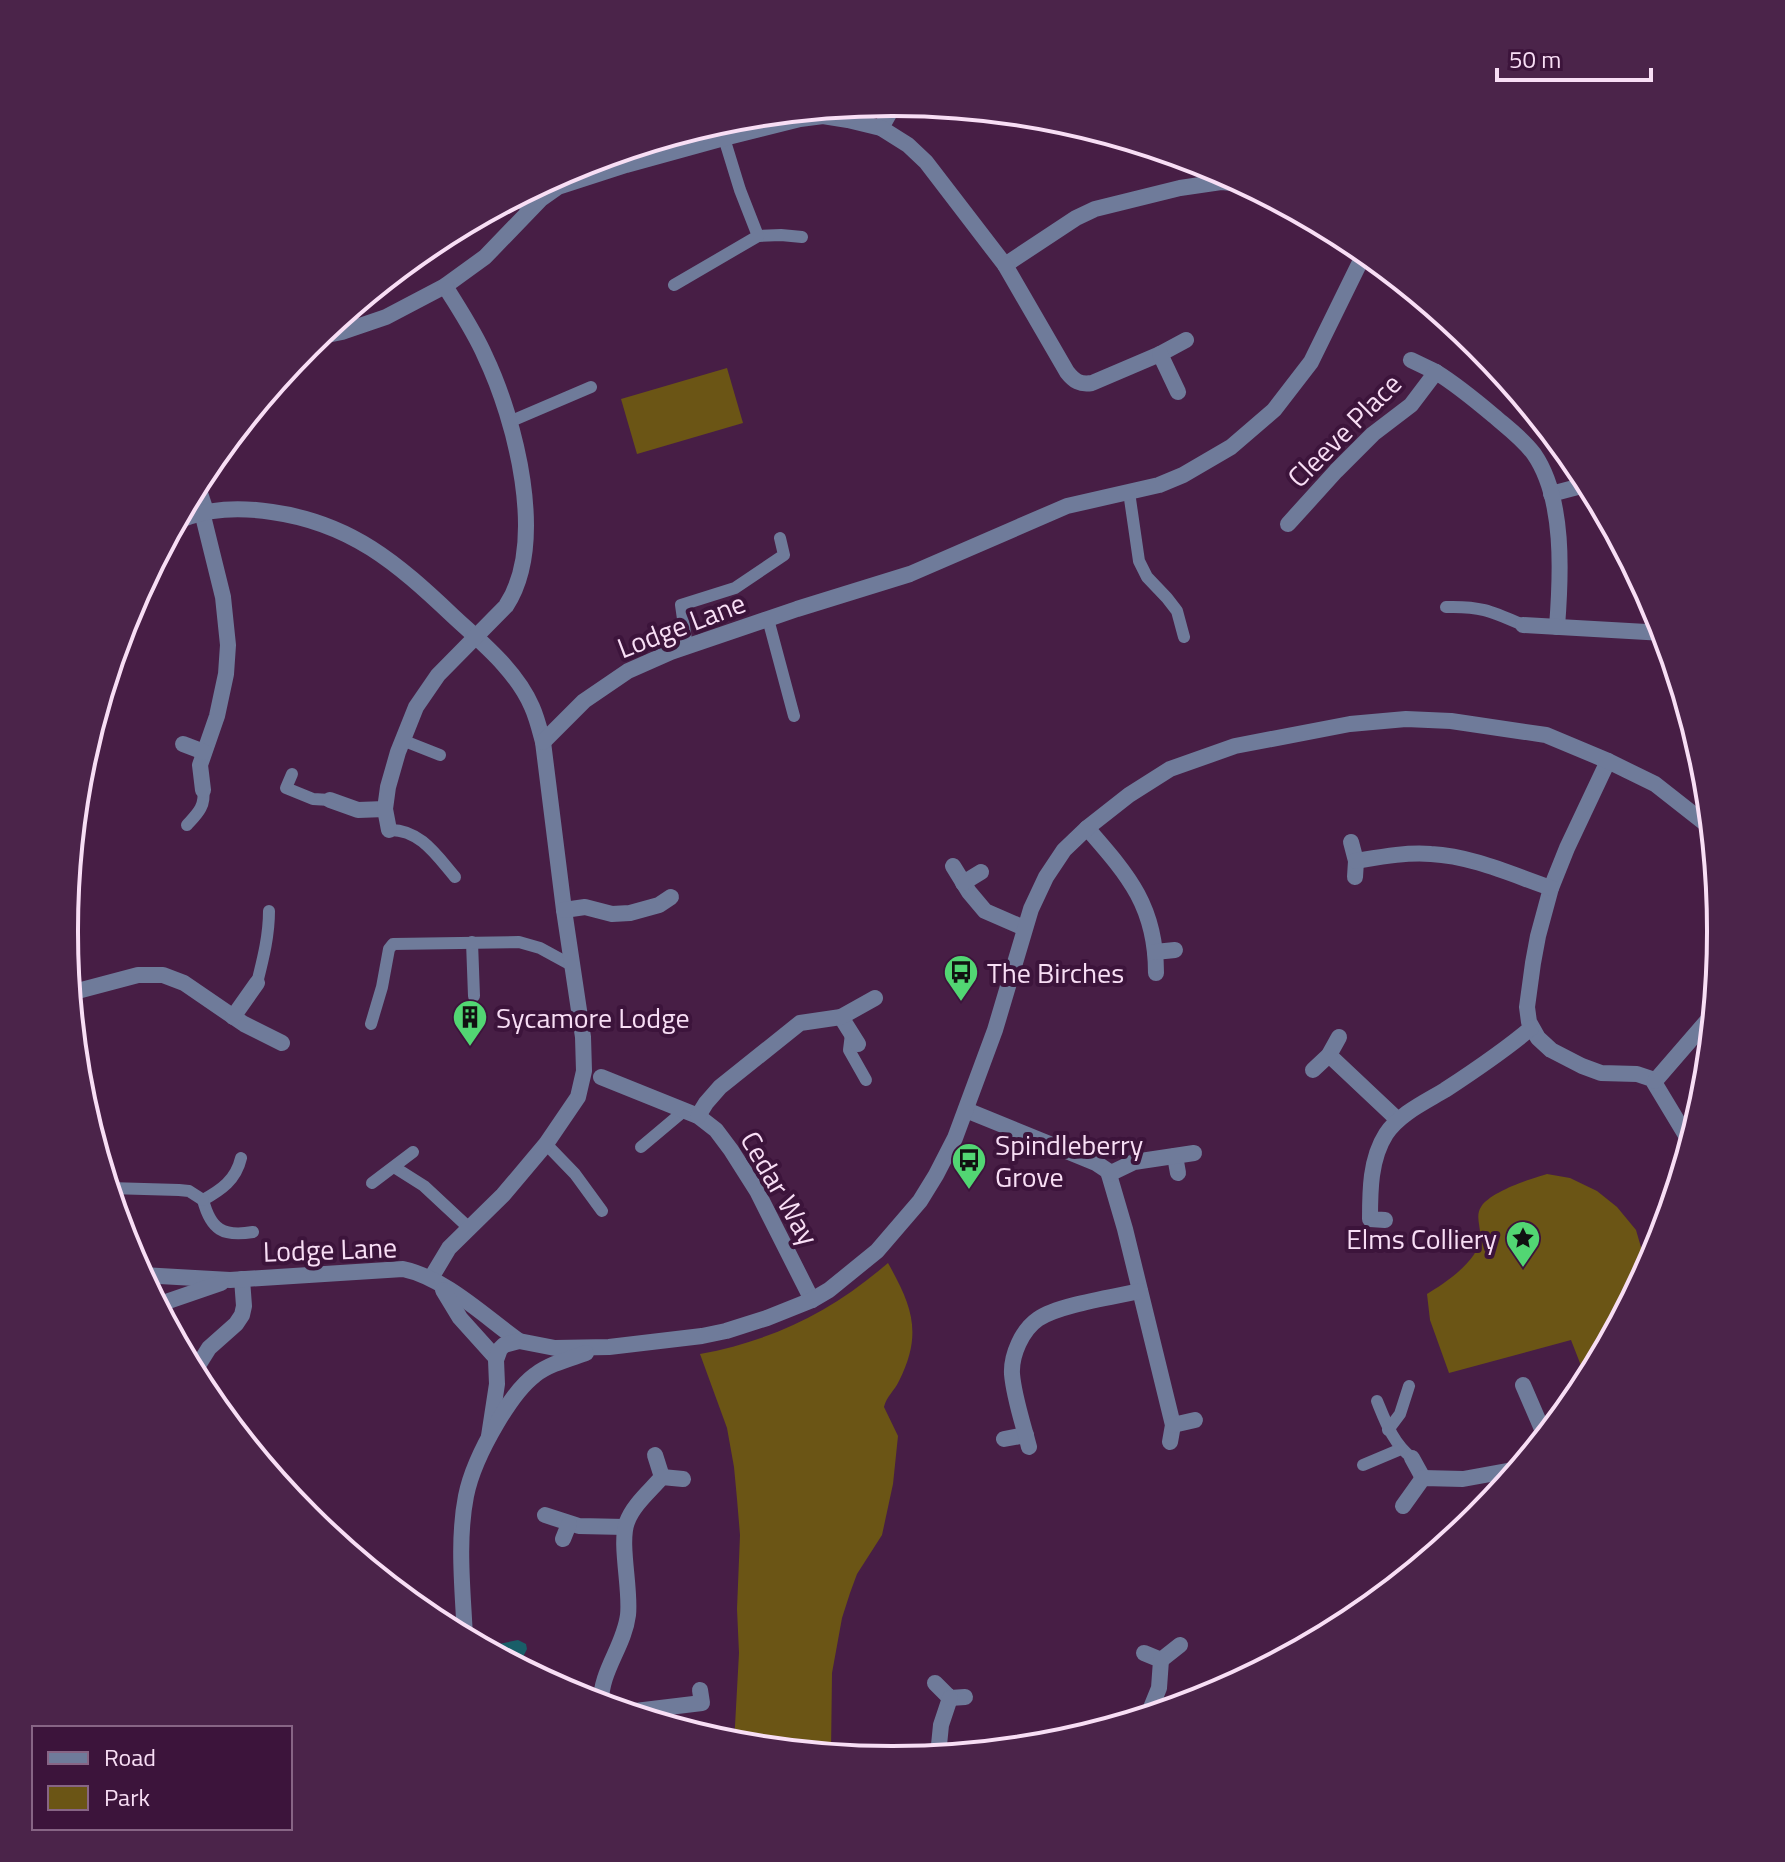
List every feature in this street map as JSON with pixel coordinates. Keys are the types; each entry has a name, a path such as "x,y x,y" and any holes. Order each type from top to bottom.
{"street":[{"path":"881,128 888,116"},
{"path":"837,118 881,128 908,145 926,162 1005,265 1067,372 1077,381 1092,383 1186,340"},
{"path":"577,181 780,124"},
{"path":"1005,265 1095,209 1214,183"},
{"path":"341,332 386,317 445,286 485,257 550,192"},
{"name":"Lodge Lane","path":"155,1276 236,1279 403,1269 420,1273 436,1282 439,1263 449,1248 503,1195 546,1144 578,1097 584,1071 583,1037 543,742 584,701 628,671 768,619 910,574 1067,506 1159,485 1231,447 1274,410 1311,362 1359,264"},
{"path":"389,830 385,809 390,779 416,707 430,685 511,597 525,542 524,487 509,422 485,355 445,286"},
{"path":"1160,354 1178,392"},
{"name":"Cleeve Place","path":"1411,360 1462,388 1525,444 1543,471 1551,494 1561,556 1557,627"},
{"name":"Cleeve Place","path":"1288,524 1373,434 1411,405 1436,372"},
{"path":"1551,494 1576,487"},
{"path":"192,516 226,509 250,509 304,518 337,528 365,544 408,575 501,662 517,681 532,708 543,742"},
{"path":"203,790 200,769 217,716 226,674 228,645 224,606 205,512"},
{"path":"1523,625 1650,632"},
{"path":"489,1436 497,1384 496,1363 504,1345 524,1342 555,1348 609,1347 726,1331 812,1300 877,1251 911,1212 936,1175 955,1138 995,1030 1024,928 1054,864 1087,828 1170,769 1235,746 1350,724 1406,719 1451,721 1546,735 1655,784 1699,818"},
{"path":"183,744 204,752"},
{"path":"1608,761 1551,888 1533,963 1527,1007 1531,1028 1551,1050 1592,1070 1609,1074 1637,1074 1655,1081 1682,1128"},
{"path":"330,800 358,810 385,809"},
{"path":"1087,828 1137,890 1149,924 1156,973"},
{"path":"1351,842 1355,869 1412,854 1443,855 1478,863 1551,888"},
{"path":"953,866 977,903 988,913 1024,928"},
{"path":"963,883 981,872"},
{"path":"564,910 589,908 615,914 635,912 650,900 671,897"},
{"path":"1155,952 1175,950"},
{"path":"81,990 138,975 163,975 192,987 257,1032 282,1043"},
{"path":"233,1017 257,983"},
{"path":"692,1113 799,1024 841,1017 875,998"},
{"path":"841,1017 854,1039"},
{"path":"1385,1220 1370,1219 1371,1187 1379,1148 1386,1134 1398,1120 1531,1028"},
{"path":"1655,1081 1701,1028"},
{"path":"1313,1070 1329,1055 1339,1037"},
{"path":"1329,1055 1398,1120"},
{"name":"Cedar Way","path":"601,1077 692,1113 716,1130 757,1191 812,1300"},
{"path":"966,1110 1106,1168 1140,1291 1171,1433 1195,1420"},
{"path":"1109,1174 1134,1162 1176,1164 1194,1153"},
{"path":"201,1361 209,1348 242,1315 244,1306 236,1279"},
{"name":"Lodge Lane","path":"168,1302 236,1279"},
{"path":"436,1282 496,1363 503,1379 510,1383 517,1384 573,1358 609,1347"},
{"path":"436,1282 524,1342 537,1353 539,1361 532,1377 506,1408 489,1436 466,1495 461,1539 464,1623"},
{"path":"1004,1439 1027,1441 1012,1369 1016,1351 1028,1329 1038,1319 1061,1310 1140,1291"},
{"path":"1523,1385 1540,1425"},
{"path":"1406,1454 1423,1478"},
{"path":"655,1455 662,1477"},
{"path":"1423,1478 1463,1479 1501,1472"},
{"path":"662,1477 683,1479"},
{"path":"602,1691 604,1677 618,1650 628,1618 625,1527 636,1506 662,1477"},
{"path":"1403,1506 1423,1478"},
{"path":"545,1515 566,1531 586,1526 625,1527"},
{"path":"1153,1702 1159,1688 1161,1660 1180,1645"},
{"path":"1144,1653 1161,1660"},
{"path":"935,1683 958,1697 941,1725 939,1744"},
{"path":"653,1709 702,1703 700,1690"}],"lane":[{"path":"724,138 758,236"},
{"path":"523,205 531,210"},
{"path":"674,285 758,236 802,237"},
{"path":"509,422 591,387"},
{"path":"1129,492 1139,561 1147,577 1177,611 1184,637"},
{"path":"202,499 205,512"},
{"path":"687,647 681,605 735,588 784,555 780,538"},
{"path":"1446,607 1485,609 1523,625"},
{"path":"768,619 794,716"},
{"path":"402,740 440,755"},
{"path":"292,774 286,788 313,799 330,800"},
{"path":"187,825 202,805 203,790"},
{"path":"389,830 401,830 416,836 455,877"},
{"path":"257,983 265,952 269,911"},
{"path":"472,942 474,996"},
{"path":"371,1024 394,944 526,943 548,951 573,966"},
{"path":"854,1039 849,1050 866,1080"},
{"path":"641,1147 692,1113"},
{"path":"546,1144 575,1174 602,1211"},
{"path":"372,1183 413,1152"},
{"path":"203,1200 233,1178 241,1158"},
{"path":"394,1167 424,1186 468,1227"},
{"path":"120,1188 189,1191 203,1200 212,1224 228,1233 253,1232"},
{"path":"1388,1430 1400,1414 1409,1386"},
{"path":"1363,1465 1406,1454 1388,1430 1377,1401"}],"green space":[{"path":"727,368 743,423 637,454 621,399"},
{"path":"1547,1174 1570,1178 1597,1191 1617,1207 1636,1230 1642,1250 1581,1366 1571,1340 1449,1373 1430,1320 1427,1294 1468,1262 1478,1246 1478,1214 1481,1207 1493,1196"},
{"path":"888,1263 912,1320 911,1348 899,1381 884,1407 898,1436 893,1484 882,1535 857,1574 842,1618 832,1673 831,1743 735,1730 739,1653 740,1535 737,1499 727,1428 700,1354 753,1341 800,1322 867,1280"}],"shaded area":[{"path":"518,1640 526,1644 527,1649 523,1657 499,1644"}],"place":[{"name":"The Birches","path":"961,1003"},
{"name":"Sycamore Lodge","path":"470,1048"},
{"name":"Spindleberry Grove","path":"969,1191"},
{"name":"Elms Colliery","path":"1523,1269"}]}
